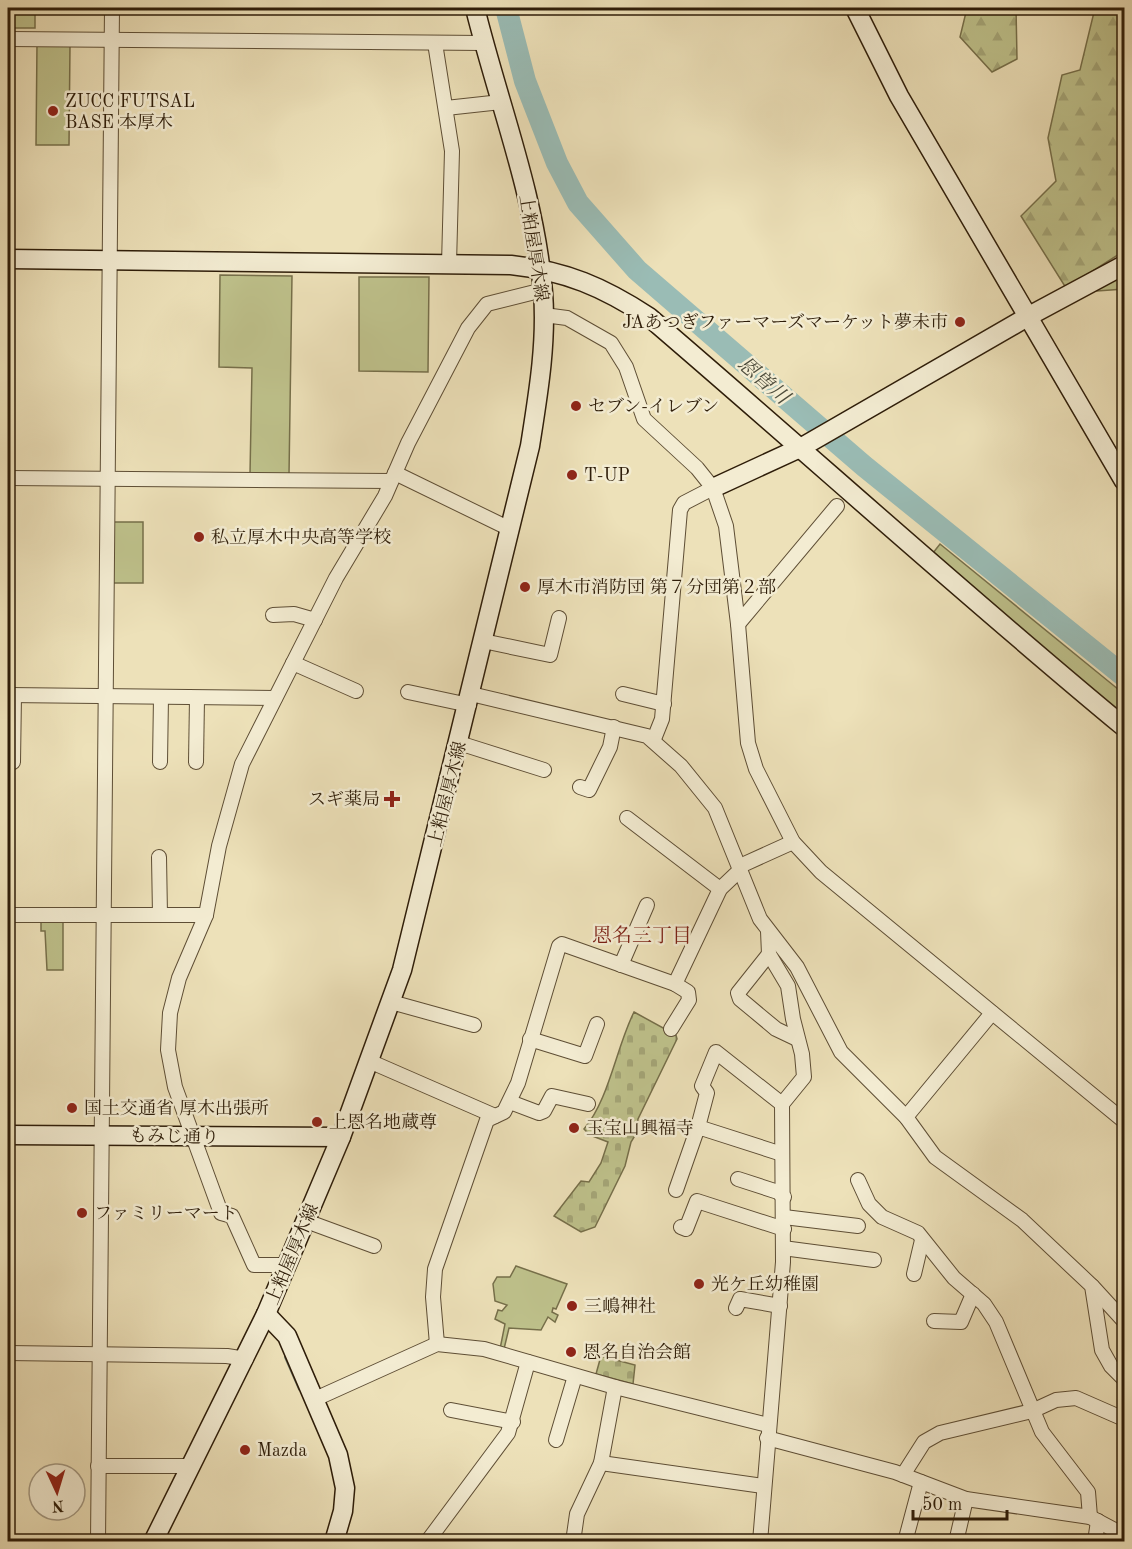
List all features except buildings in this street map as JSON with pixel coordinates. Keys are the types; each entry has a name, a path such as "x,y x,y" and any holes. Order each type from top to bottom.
{"street":[{"path":"98,1542 101,1135 106,915 107,479 112,8"},
{"name":"上粕屋厚木線","path":"153,1542 246,1359 288,1265 341,1137 402,970 470,700 537,403 544,315 540,269 526,190 475,8"},
{"path":"855,8 899,96 1029,316 1103,449 1125,481"},
{"path":"8,39 483,43"},
{"path":"435,44 452,162 449,264"},
{"path":"446,108 501,102"},
{"path":"8,259 511,265 578,278 615,295 649,318 806,445 1014,636 1125,727"},
{"path":"654,739 663,719 680,510 684,503 806,445 1029,316 1125,265"},
{"path":"288,1265 254,1265 232,1216 221,1213 191,1137 174,1087 168,1050 170,1013 179,978 206,915 228,808 242,764 336,578 369,527 468,328 487,304 543,290"},
{"path":"544,315 567,318 611,343 626,367 644,419 697,468 713,488 726,526 738,624 748,743 756,769 793,842 821,872 1125,1120"},
{"path":"8,478 393,477 510,529"},
{"path":"738,624 837,506"},
{"path":"273,615 294,614 315,620"},
{"path":"483,640 556,657 558,618"},
{"path":"293,663 327,681 356,692"},
{"path":"414,692 614,727 654,739 681,766 715,808 739,869 768,931 797,967 841,1052 906,1117 935,1157 1022,1220 1092,1286 1125,1321"},
{"path":"623,694 664,704"},
{"path":"13,762 11,695 274,698"},
{"path":"160,762 161,697"},
{"path":"196,762 197,698"},
{"path":"589,791 610,747 614,727"},
{"path":"459,743 544,770"},
{"path":"629,824 667,854 720,889"},
{"path":"675,984 701,920 720,889 739,869 793,842"},
{"path":"159,857 160,915"},
{"path":"621,965 647,905"},
{"path":"8,915 206,915"},
{"path":"760,1542 783,1248 782,1104 804,1077 802,1054 797,1039 788,986 769,954 768,931"},
{"path":"437,1344 433,1297 435,1269 487,1120 504,1112 510,1102 559,946 562,944 675,984 688,992 689,1000 671,1029"},
{"path":"769,954 738,993 740,999 776,1029 797,1039"},
{"path":"391,1002 472,1025 465,1039"},
{"path":"906,1117 992,1012"},
{"path":"530,1039 584,1060 598,1030"},
{"path":"676,1190 707,1093 702,1086 716,1052 782,1104"},
{"path":"369,1061 495,1116"},
{"path":"510,1102 539,1113 544,1111 554,1091 588,1104"},
{"path":"698,1127 782,1154"},
{"name":"もみじ通り","path":"8,1134 341,1137"},
{"path":"738,1179 778,1192 784,1197"},
{"path":"858,1180 869,1204 882,1217 918,1233 954,1278 994,1314 1042,1432 1088,1492 1094,1519 1095,1542"},
{"path":"681,1227 686,1229 697,1201 784,1223 842,1229 858,1226"},
{"path":"306,1221 374,1246"},
{"path":"914,1274 922,1240"},
{"path":"783,1248 865,1261"},
{"path":"1092,1286 1102,1350 1111,1366 1125,1379"},
{"path":"934,1321 961,1322 973,1294"},
{"path":"736,1308 740,1299 780,1306"},
{"path":"266,1314 287,1336 338,1455 345,1488 334,1542"},
{"path":"313,1400 437,1344 484,1349 768,1432 903,1475 966,1499 1094,1519 1125,1535"},
{"path":"8,1353 227,1356 246,1359"},
{"path":"427,1536 508,1433 513,1422 528,1362"},
{"path":"556,1440 575,1376"},
{"path":"573,1542 577,1514 601,1463 615,1387"},
{"path":"903,1475 924,1442 940,1433 1032,1412 1056,1400 1076,1398 1125,1419"},
{"path":"451,1410 513,1422"},
{"path":"601,1463 763,1486"},
{"path":"98,1466 192,1466"},
{"path":"905,1542 921,1482"},
{"path":"956,1542 966,1499"}],"green space":[{"path":"8,8 35,8 35,28 8,28"},
{"path":"967,8 1016,8 1017,59 992,72 960,37"},
{"path":"1095,8 1124,8 1124,251 1066,288 1021,216 1056,181 1048,138 1062,75 1080,70"},
{"name":"ZUCC FUTSAL BASE 本厚木","path":"37,44 70,45 69,145 36,145"},
{"path":"1124,273 1124,289 1097,291 1095,288"},
{"path":"220,275 292,276 289,475 250,474 252,368 219,367"},
{"path":"359,277 429,277 428,372 359,371"},
{"path":"113,522 143,522 143,583 113,583"},
{"path":"940,544 1124,694 1124,721 933,553"},
{"path":"41,921 63,922 63,970 47,970 45,931 41,931"},
{"path":"634,1012 676,1035 677,1039 638,1119 636,1134 631,1142 625,1166 595,1227 581,1232 554,1216 581,1181 589,1182 601,1163 608,1142 590,1135 584,1129 600,1104"},
{"path":"516,1266 567,1284 556,1309 553,1308 552,1312 558,1315 555,1322 548,1317 541,1330 509,1328 504,1349 500,1349 505,1324 495,1319 498,1310 502,1311 507,1305 495,1301 493,1284 497,1277 510,1277"},
{"path":"601,1356 635,1365 633,1384 596,1374"}],"waterway":[{"name":"恩曽川","path":"506,8 525,81 557,163 578,203 637,270 864,466 1124,676"},
{"path":"286,1357 300,1389"}],"place":[{"name":"ZUCC FUTSAL BASE 本厚木","path":"53,111"},
{"name":"JAあつぎファーマーズマーケット夢未市","path":"960,322"},
{"name":"セブン-イレブン","path":"576,406"},
{"name":"T-UP","path":"572,475"},
{"name":"私立厚木中央高等学校","path":"199,537"},
{"name":"厚木市消防団 第７分団第２部","path":"525,587"},
{"name":"スギ薬局","path":"392,799"},
{"name":"国土交通省 厚木出張所","path":"72,1108"},
{"name":"上恩名地蔵尊","path":"317,1122"},
{"name":"玉宝山興福寺","path":"574,1128"},
{"name":"ファミリーマート","path":"82,1213"},
{"name":"光ケ丘幼稚園","path":"699,1284"},
{"name":"三嶋神社","path":"572,1306"},
{"name":"恩名自治会館","path":"571,1352"},
{"name":"Mazda","path":"245,1450"}],"district":[{"name":"恩名三丁目","path":"642,935"}]}
